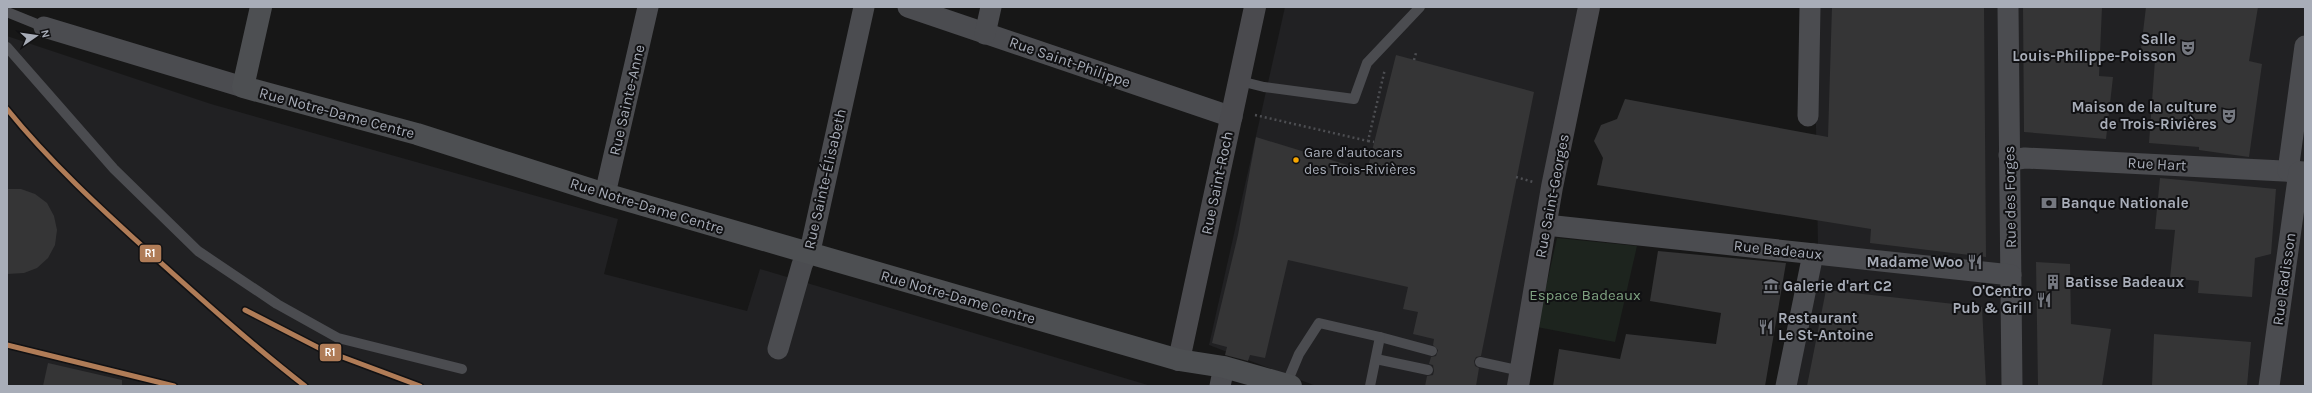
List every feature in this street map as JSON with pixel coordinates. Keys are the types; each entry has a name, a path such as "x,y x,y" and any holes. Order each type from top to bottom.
{"main road":[{"path":"242,87 261,7"},
{"name":"Rue Notre-Dame Centre","path":"242,87 417,134 605,194 808,254 1179,360 1222,377 1288,385"}],"street":[{"name":"Rue Sainte-Anne","path":"605,194 648,7"},
{"name":"Rue Sainte-Élisabeth","path":"778,349 802,265 812,242 864,7"},
{"name":"Rue Saint-Philippe","path":"908,7 1232,117"},
{"path":"985,34 991,7"},
{"name":"Rue Saint-Roch","path":"1179,360 1255,7"},
{"name":"Rue Saint-Georges","path":"1519,379 1546,225 1589,7"},
{"path":"1808,116 1810,7"},
{"name":"Rue des Forges","path":"2008,7 2012,386"},
{"name":"Rue Notre-Dame Centre","path":"44,27 242,87"},
{"name":"Rue Radisson","path":"2269,386 2297,172 2305,46"},
{"name":"Rue Hart","path":"2009,156 2018,159 2025,158 2297,172"},
{"name":"Rue Badeaux","path":"1546,225 2011,275"},
{"path":"1786,386 1813,254"}],"lane":[{"path":"1240,81 1264,87 1354,99 1367,63 1420,7"},
{"name":"Rue Notre-Dame Centre","path":"7,12 44,27"},
{"path":"7,47 114,169 198,251 277,304 338,338 462,369"},
{"path":"2297,172 2305,111"},
{"path":"1288,385 1300,354 1319,323 1432,351"},
{"path":"1370,386 1380,337"},
{"path":"1376,359 1428,370"},
{"path":"1480,362 1519,379"}],"path":[{"path":"1414,60 1416,53"},
{"path":"1368,141 1385,68"},
{"path":"1255,115 1374,142"}],"shaded area":[{"path":"1285,7 1578,7 1512,386 1316,386 1209,345"},
{"path":"1814,7 1998,7 2008,386 1788,386 1818,248"},
{"path":"2002,7 2305,7 2305,170 2008,155"},
{"path":"7,36 211,104 618,219 604,274 747,311 760,269 1151,386 7,386"},
{"path":"2008,159 2297,174 2269,386 2014,386"},
{"path":"2305,175 2305,386 2273,386"}],"green space":[{"name":"Espace Badeaux","path":"1557,238 1637,246 1615,342 1537,327"}],"building":[{"path":"1832,7 1984,7 1986,257 1870,243 1871,229 1597,185 1603,158 1594,141 1601,125 1617,119 1625,99 1828,137"},
{"path":"2023,7 2102,7 2099,76 2113,77 2106,139 2024,132"},
{"name":"Maison de la culture de Trois-Rivières","path":"2146,7 2258,7 2249,61 2262,64 2249,157 2199,150 2199,147 2149,143 2155,60 2140,57"},
{"path":"1396,55 1534,92 1481,356 1476,357 1474,361 1475,366 1479,368 1476,386 1425,386 1427,376 1433,375 1434,371 1433,365 1429,364 1431,357 1436,356 1438,350 1433,345 1434,339 1413,334 1418,312 1403,309 1408,287 1288,260 1265,358 1250,355 1248,361 1225,355 1227,347 1212,343 1238,235 1256,137 1367,171"},
{"path":"2160,178 2276,189 2271,254 2255,258 2252,297 2198,293 2199,281 2170,278 2175,230 2155,229"},
{"path":"7,189 21,189 35,194 47,203 54,216 57,230 55,245 48,258 37,268 24,273 7,274"},
{"path":"1658,251 1786,263 1765,386 1553,386 1559,349 1620,359 1626,334 1716,344 1721,313 1650,301"},
{"path":"2036,262 2070,264 2071,324 2111,329 2102,386 2038,386"},
{"path":"1826,290 1982,307 1986,386 1807,386"},
{"path":"2154,334 2251,342 2247,386 2152,386"},
{"path":"48,363 122,380 122,386 43,386"}],"transit line":[{"name":"R1","path":"7,109 40,148 113,219 226,321 305,386"},
{"name":"R1","path":"245,310 321,349 420,386"},
{"name":"R1","path":"7,345 174,386"}],"place":[{"name":"Salle Louis-Philippe-Poisson","path":"2188,48"},
{"name":"Maison de la culture de Trois-Rivières","path":"2229,116"},
{"name":"Gare d'autocars des Trois-Rivières","path":"1296,160"},
{"name":"Banque Nationale","path":"2049,203"},
{"name":"Madame Woo","path":"1975,262"},
{"name":"Batisse Badeaux","path":"2053,282"},
{"name":"Galerie d'art C2","path":"1771,286"},
{"name":"O'Centro Pub & Grill","path":"2044,300"},
{"name":"Restaurant Le St-Antoine","path":"1766,327"}]}
